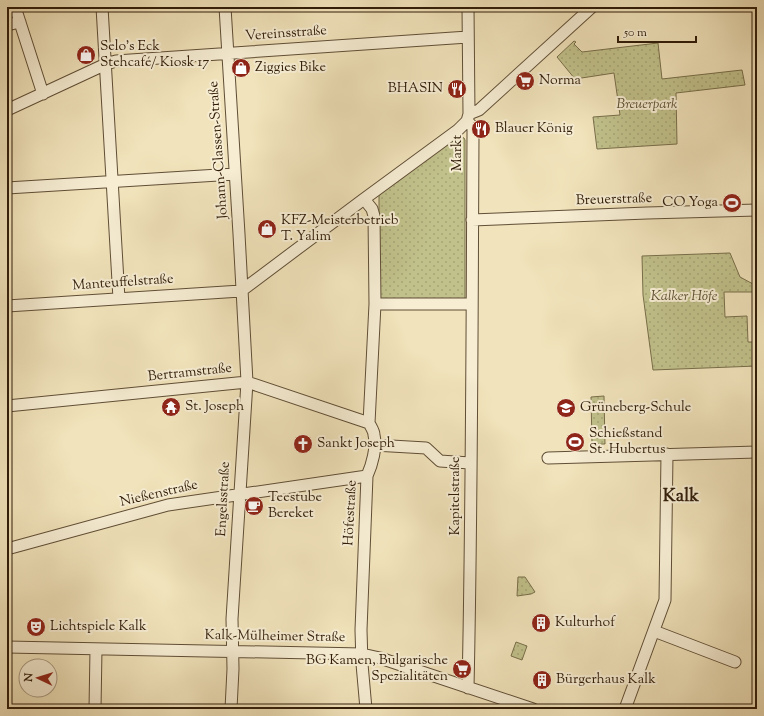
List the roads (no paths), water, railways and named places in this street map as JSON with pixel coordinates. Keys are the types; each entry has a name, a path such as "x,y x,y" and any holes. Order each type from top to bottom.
{"street":[{"path":"15,7 42,94"},
{"path":"102,7 119,298"},
{"name":"Johann-Classen-Straße","path":"225,7 239,234 241,291"},
{"path":"468,7 468,117"},
{"path":"468,117 479,110 592,7"},
{"path":"7,25 20,22"},
{"name":"Vereinsstraße","path":"7,110 116,60 228,54 468,37"},
{"name":"Markt","path":"241,291 458,130 468,117 473,127 472,304"},
{"path":"7,188 235,174"},
{"path":"364,199 372,209 374,216 375,304 472,304"},
{"name":"Breuerstraße","path":"472,220 757,210"},
{"name":"Manteuffelstraße","path":"7,306 241,291"},
{"name":"Engelsstraße","path":"231,709 233,668 232,619 247,382 241,291"},
{"name":"Höfestraße","path":"366,709 361,630 367,476 372,465 374,445 374,435 369,423 375,304"},
{"name":"Kapitelstraße","path":"468,688 471,564 470,463 472,304"},
{"name":"Bertramstraße","path":"7,406 247,382 369,423"},
{"path":"374,445 426,448 440,461 470,463"},
{"path":"548,458 757,452"},
{"path":"625,709 665,600 667,454"},
{"name":"Nießenstraße","path":"7,549 168,505 367,476"},
{"path":"654,631 735,662"},
{"name":"Kalk-Mülheimer Straße","path":"7,647 362,654 380,658 533,709"},
{"path":"95,709 96,649"}],"place":[{"name":"Selo's Eck Stehcafé/ Kiosk 17","path":"86,55"},
{"name":"Ziggies Bike","path":"241,68"},
{"name":"Norma","path":"525,81"},
{"name":"BHASIN","path":"457,89"},
{"name":"Blauer König","path":"481,129"},
{"name":"CO Yoga","path":"732,203"},
{"name":"KFZ-Meisterbetrieb T. Yalim","path":"267,229"},
{"name":"St. Joseph","path":"171,407"},
{"name":"Grüneberg-Schule","path":"566,408"},
{"name":"Schießstand St. Hubertus","path":"575,442"},
{"name":"Sankt Joseph","path":"303,444"},
{"name":"Teestube Bereket","path":"254,506"},
{"name":"Kulturhof","path":"541,623"},
{"name":"Lichtspiele Kalk","path":"36,627"},
{"name":"BG Kamen, Bulgarische Spezialitäten","path":"462,669"},
{"name":"Bürgerhaus Kalk","path":"542,680"}],"district":[{"name":"Kalk","path":"681,497"}],"park label":[{"name":"Breuerpark","path":"647,105"},
{"name":"Kalker Höfe","path":"684,297"}]}
